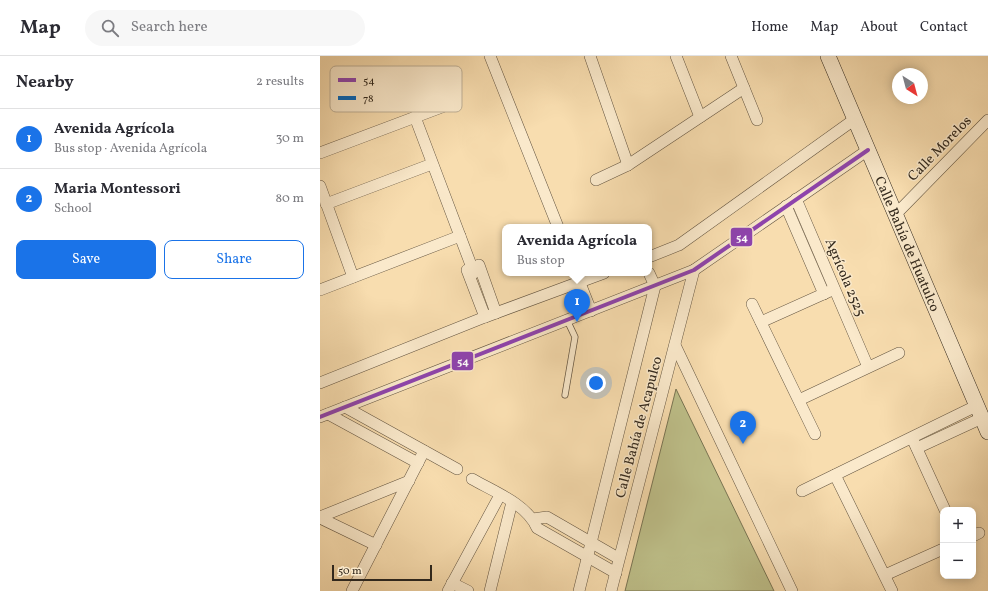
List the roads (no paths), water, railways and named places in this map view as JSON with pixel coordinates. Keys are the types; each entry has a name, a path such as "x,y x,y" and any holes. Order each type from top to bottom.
{"street":[{"path":"490,56 557,224"},
{"path":"590,56 628,165"},
{"path":"676,56 700,117"},
{"path":"731,56 757,120"},
{"name":"Calle Bahía de Huatulco","path":"828,56 988,432"},
{"path":"596,180 628,165 744,88"},
{"path":"320,153 428,112"},
{"path":"415,117 474,273"},
{"path":"652,256 679,244 855,119"},
{"name":"Calle Morelos","path":"895,215 988,120"},
{"path":"324,415 694,270 868,150"},
{"path":"326,204 432,164"},
{"path":"320,186 353,278"},
{"name":"Agrícola 2525","path":"796,199 868,368"},
{"path":"786,206 824,294"},
{"path":"320,290 460,236"},
{"path":"474,273 479,265 496,313"},
{"path":"474,273 467,270 485,317"},
{"name":"Calle Bahía de Acapulco","path":"611,591 618,558 694,270"},
{"path":"650,276 655,286"},
{"path":"320,383 496,313 578,277 591,311"},
{"name":"Calle Bahía de Acapulco","path":"579,591 655,286"},
{"path":"761,322 834,289"},
{"path":"752,304 815,434"},
{"path":"675,345 792,591"},
{"path":"799,400 899,353"},
{"path":"345,407 457,469"},
{"path":"802,491 912,438 979,412"},
{"path":"917,448 979,412"},
{"path":"324,415 418,463"},
{"path":"912,438 944,507"},
{"path":"352,591 424,451"},
{"path":"835,474 892,591"},
{"path":"472,479 512,502 533,519 537,528 616,573"},
{"path":"320,518 409,481"},
{"path":"468,591 450,587 500,495"},
{"path":"490,591 512,502"},
{"path":"533,519 546,517 618,558"},
{"path":"320,518 376,545"},
{"path":"885,575 940,550"}],"lane":[{"path":"565,395 575,337 567,320"}],"place":[{"name":"Avenida Agrícola","path":"577,322"},
{"name":"Maria Montessori","path":"743,444"}]}
